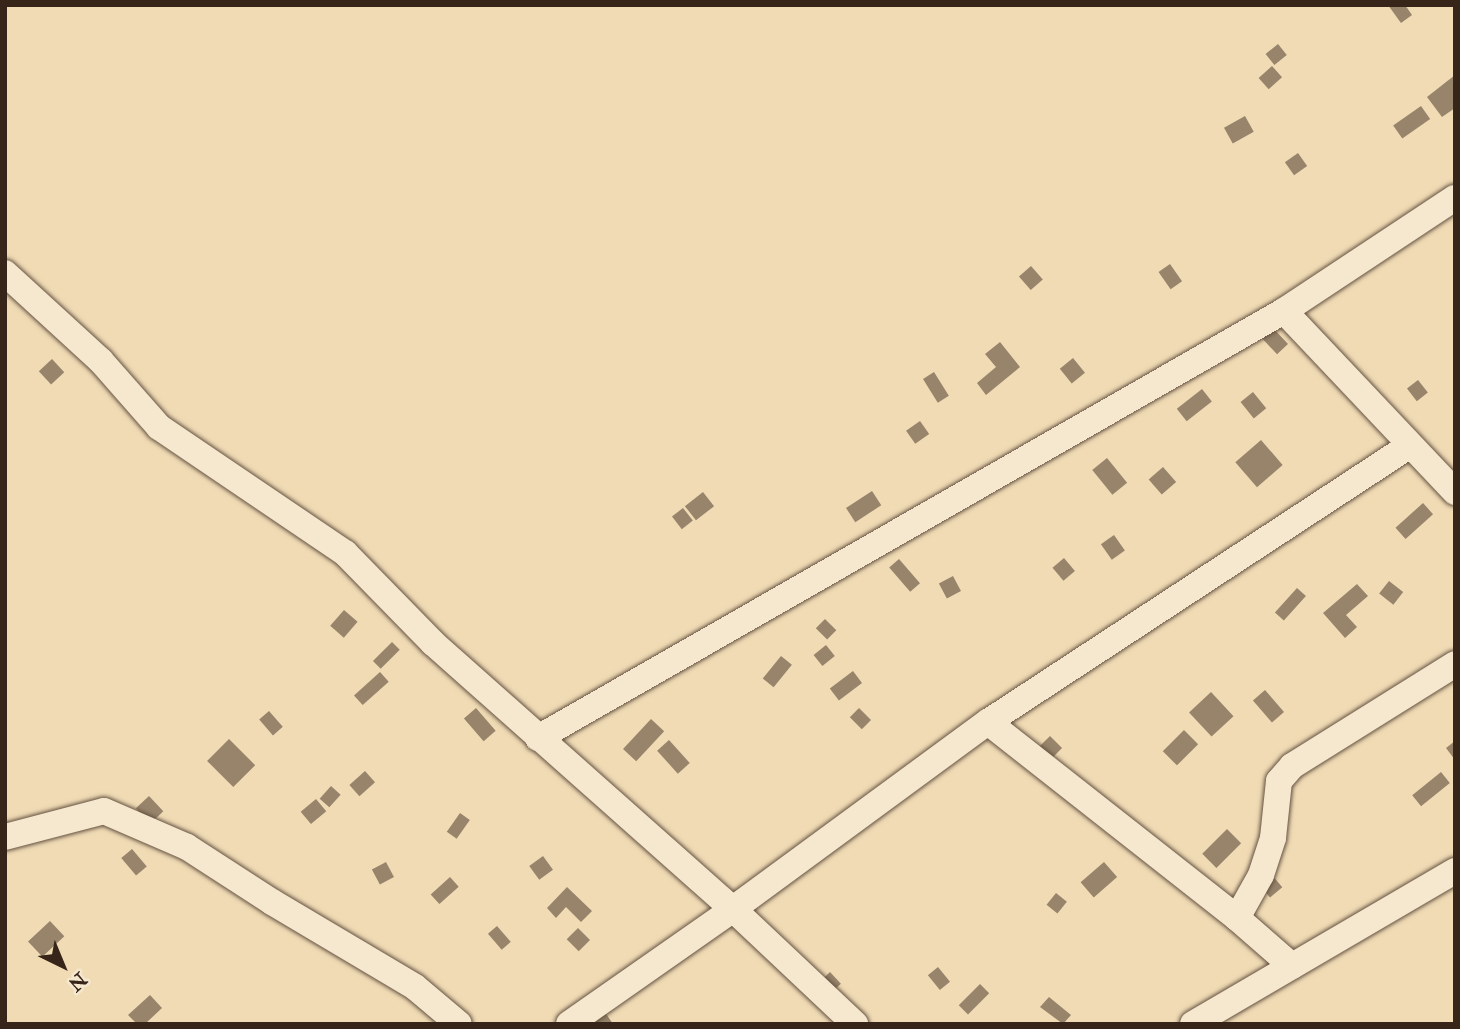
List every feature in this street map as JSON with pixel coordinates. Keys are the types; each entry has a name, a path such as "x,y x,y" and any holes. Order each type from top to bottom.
{"street":[{"path":"538,738 1284,311 1455,198"},
{"path":"5,273 101,361 159,427 345,553 433,643 733,909 855,1024"},
{"path":"1284,311 1455,492"},
{"path":"569,1024 733,909 988,722 1273,538 1409,446"},
{"path":"1237,918 1261,875 1273,838 1279,781 1292,766 1455,664"},
{"path":"988,722 1237,918 1292,966"},
{"path":"5,837 104,811 187,847 272,902 415,987 459,1024"},
{"path":"1194,1024 1455,872"}],"building":[{"path":"1388,5 1405,5 1412,15 1401,23"},
{"path":"1278,44 1287,55 1274,65 1266,54"},
{"path":"1272,66 1282,77 1269,89 1259,78"},
{"path":"1455,75 1455,108 1442,117 1427,97"},
{"path":"1421,106 1430,119 1402,139 1393,126"},
{"path":"1245,116 1254,132 1233,143 1224,128"},
{"path":"1298,153 1307,166 1294,175 1285,162"},
{"path":"1170,264 1182,281 1171,289 1159,272"},
{"path":"1031,266 1043,280 1031,290 1019,276"},
{"path":"1273,328 1288,344 1277,354 1262,338"},
{"path":"1000,342 1020,367 986,395 977,383 996,367 985,354"},
{"path":"1073,358 1085,373 1072,383 1060,369"},
{"path":"52,359 64,372 51,384 39,371"},
{"path":"934,372 949,396 938,403 923,379"},
{"path":"1418,380 1428,393 1417,401 1407,389"},
{"path":"1202,389 1212,402 1187,421 1177,409"},
{"path":"1253,392 1266,408 1254,418 1241,402"},
{"path":"920,421 929,434 915,444 906,431"},
{"path":"1261,440 1283,465 1257,487 1235,462"},
{"path":"1107,458 1127,483 1112,495 1092,470"},
{"path":"1163,467 1176,482 1162,495 1149,479"},
{"path":"872,491 881,505 855,522 846,508"},
{"path":"703,492 714,506 696,520 685,506"},
{"path":"1423,503 1433,514 1406,539 1396,528"},
{"path":"683,508 693,521 682,529 672,517"},
{"path":"1114,535 1125,551 1112,560 1101,544"},
{"path":"1064,558 1075,571 1063,581 1053,568"},
{"path":"899,559 920,583 910,592 889,568"},
{"path":"953,576 961,591 947,599 939,584"},
{"path":"1389,581 1403,592 1393,605 1379,594"},
{"path":"1357,584 1368,596 1346,615 1357,627 1345,638 1323,613"},
{"path":"1297,588 1306,596 1284,621 1275,613"},
{"path":"344,610 358,622 344,638 330,626"},
{"path":"825,619 836,630 827,640 816,628"},
{"path":"392,642 400,650 381,669 373,661"},
{"path":"826,645 835,656 822,666 814,655"},
{"path":"781,656 792,665 774,687 763,679"},
{"path":"853,671 862,683 839,700 830,688"},
{"path":"380,672 389,682 363,705 354,695"},
{"path":"1265,690 1284,712 1272,722 1253,700"},
{"path":"1211,692 1234,716 1212,737 1189,712"},
{"path":"476,708 496,731 484,741 464,718"},
{"path":"859,708 871,720 862,729 850,717"},
{"path":"269,711 283,727 273,735 259,720"},
{"path":"651,719 664,731 636,761 623,749"},
{"path":"1184,730 1198,744 1177,765 1163,751"},
{"path":"1050,736 1062,748 1051,759 1039,747"},
{"path":"229,739 255,765 233,787 207,761"},
{"path":"669,740 690,763 678,774 657,751"},
{"path":"1455,741 1455,760 1446,748"},
{"path":"365,771 375,782 359,796 349,785"},
{"path":"1441,772 1450,783 1421,806 1412,795"},
{"path":"331,786 341,795 329,807 320,799"},
{"path":"149,796 163,811 150,824 136,808"},
{"path":"316,799 326,811 311,824 301,812"},
{"path":"460,813 470,820 457,839 447,832"},
{"path":"1227,829 1241,843 1216,868 1202,854"},
{"path":"132,849 147,867 136,876 121,858"},
{"path":"543,856 553,870 539,880 529,866"},
{"path":"386,862 394,877 380,885 372,870"},
{"path":"1104,862 1117,877 1094,897 1081,882"},
{"path":"1272,875 1282,887 1270,898 1260,885"},
{"path":"450,877 459,887 439,904 431,894"},
{"path":"567,887 592,911 581,922 566,907 556,918 547,908"},
{"path":"1056,893 1067,902 1057,913 1047,905"},
{"path":"50,921 64,936 42,957 28,941"},
{"path":"497,926 511,942 502,950 488,934"},
{"path":"578,928 590,940 579,951 567,939"},
{"path":"938,967 950,982 940,990 928,975"},
{"path":"830,972 841,984 829,995 818,983"},
{"path":"980,984 989,993 968,1014 959,1005"},
{"path":"150,995 162,1008 145,1024 137,1024 128,1015"},
{"path":"1049,997 1071,1015 1063,1024 1040,1007"},
{"path":"602,1008 613,1024 595,1024 590,1016"}]}
